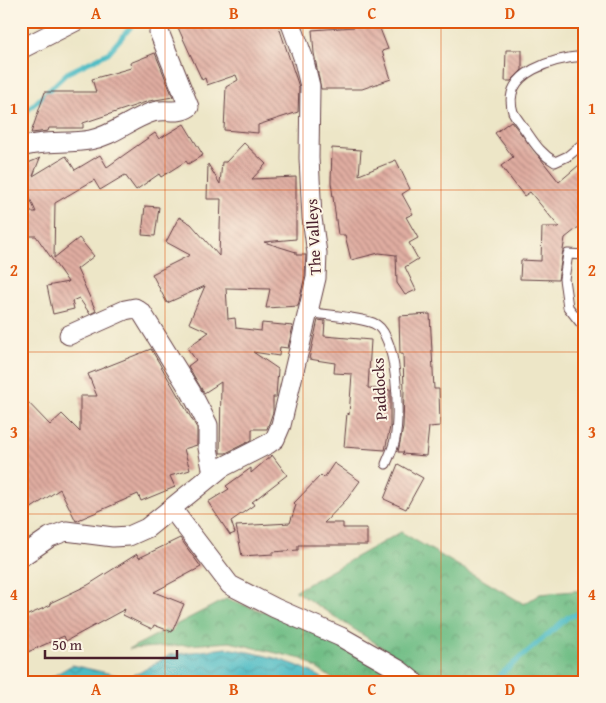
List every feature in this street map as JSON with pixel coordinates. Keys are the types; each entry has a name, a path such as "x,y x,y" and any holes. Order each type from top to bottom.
{"street":[{"path":"21,49 76,21"},
{"name":"The Valleys","path":"21,557 50,537 66,531 113,537 129,536 147,528 213,474 275,439 281,425 316,278 309,158 310,86 303,57 290,21"},
{"path":"21,147 90,140 105,136 136,118 155,111 181,112 190,107 159,32"},
{"path":"69,335 125,310 135,308 142,313 191,392 208,425 208,448 213,474"},
{"path":"172,509 230,585 275,608 341,637 399,670 414,682"}],"lane":[{"path":"585,56 560,58 528,72 516,84 512,98 513,112 543,155 555,162 568,156 585,142"},
{"path":"583,326 568,307 564,279 568,254 585,255"},
{"name":"Paddocks","path":"308,312 373,323 385,332 391,347 394,371 396,423 395,439 386,464"}],"green space":[{"path":"401,532 524,604 540,594 585,590 585,682 451,682 431,679 295,591"},
{"path":"226,599 361,645 403,682 338,682 302,659 230,642 129,649"}],"water":[{"path":"226,648 266,656 292,664 328,682 43,682 72,665 125,677 139,673 169,655"}],"building":[{"path":"175,21 277,21 299,87 298,112 258,125 258,133 224,130 226,87 238,80 236,75 207,85 205,78 202,80"},
{"path":"369,21 377,21 388,49 382,51 391,79 362,89 321,89 312,30 354,27"},
{"path":"506,50 522,50 522,70 511,81 505,81"},
{"path":"155,53 173,97 149,101 83,123 83,128 49,128 48,131 31,133 45,92 96,92 92,79 131,68 130,63"},
{"path":"511,121 559,182 585,160 585,222 565,238 558,280 520,279 521,260 541,261 542,227 559,227 530,192 524,196 501,166 513,157 495,133"},
{"path":"184,124 203,155 188,164 186,161 161,177 159,174 136,190 125,175 100,190 94,180 55,203 54,258 79,238 94,256 77,269 96,311 90,314 79,298 72,301 74,309 53,314 47,286 68,282 36,236 21,236 21,212 36,212 28,194 24,205 21,205 21,166 40,158 33,176 66,156 75,170 100,155 107,167 155,133 159,139"},
{"path":"244,143 266,164 252,179 296,177 296,239 264,242 296,252 296,255 306,255 305,276 298,306 266,308 270,289 226,288 228,319 235,318 236,328 261,331 262,323 293,326 288,348 280,347 279,356 253,352 278,369 276,397 273,397 273,412 267,429 252,429 252,440 226,453 220,453 221,382 204,393 188,366 196,360 187,348 209,332 189,323 205,286 167,303 152,274 190,255 166,242 179,217 191,224 219,256 221,199 207,199 208,164 220,184 222,162 226,162"},
{"path":"332,148 361,150 359,175 396,160 410,189 402,194 413,214 406,217 418,238 409,243 418,259 405,267 416,290 405,295 397,283 396,255 379,253 351,260 345,235 338,235 331,182"},
{"path":"145,206 159,207 155,236 142,235"},
{"path":"430,314 434,389 439,389 440,426 429,427 426,456 402,454 404,452 398,452 403,428 404,391 403,354 400,354 399,316"},
{"path":"318,320 325,321 324,336 371,340 368,388 390,390 390,427 385,450 344,447 352,374 334,373 335,363 309,359"},
{"path":"151,349 197,428 197,445 184,449 190,470 170,476 175,487 141,501 138,494 76,521 60,489 21,515 21,395 50,425 62,414 80,432 80,396 97,396 88,374"},
{"path":"272,455 287,475 252,502 254,505 231,521 235,533 230,535 208,502 229,489 226,486 251,468 251,473"},
{"path":"334,463 360,481 347,499 324,523 343,523 343,528 367,528 367,545 298,545 298,550 242,556 236,526 290,523 296,505 294,503 321,475 324,478"},
{"path":"398,464 423,478 406,509 384,499"},
{"path":"180,538 201,567 154,592 184,604 172,632 154,625 152,629 123,615 125,609 66,641 64,636 21,655 21,618 51,605 50,603 88,585 137,554 139,558"}],"waterway":[{"path":"21,130 21,121 28,110 67,73 108,53 136,21"},
{"path":"492,682 568,617 585,612"}]}
